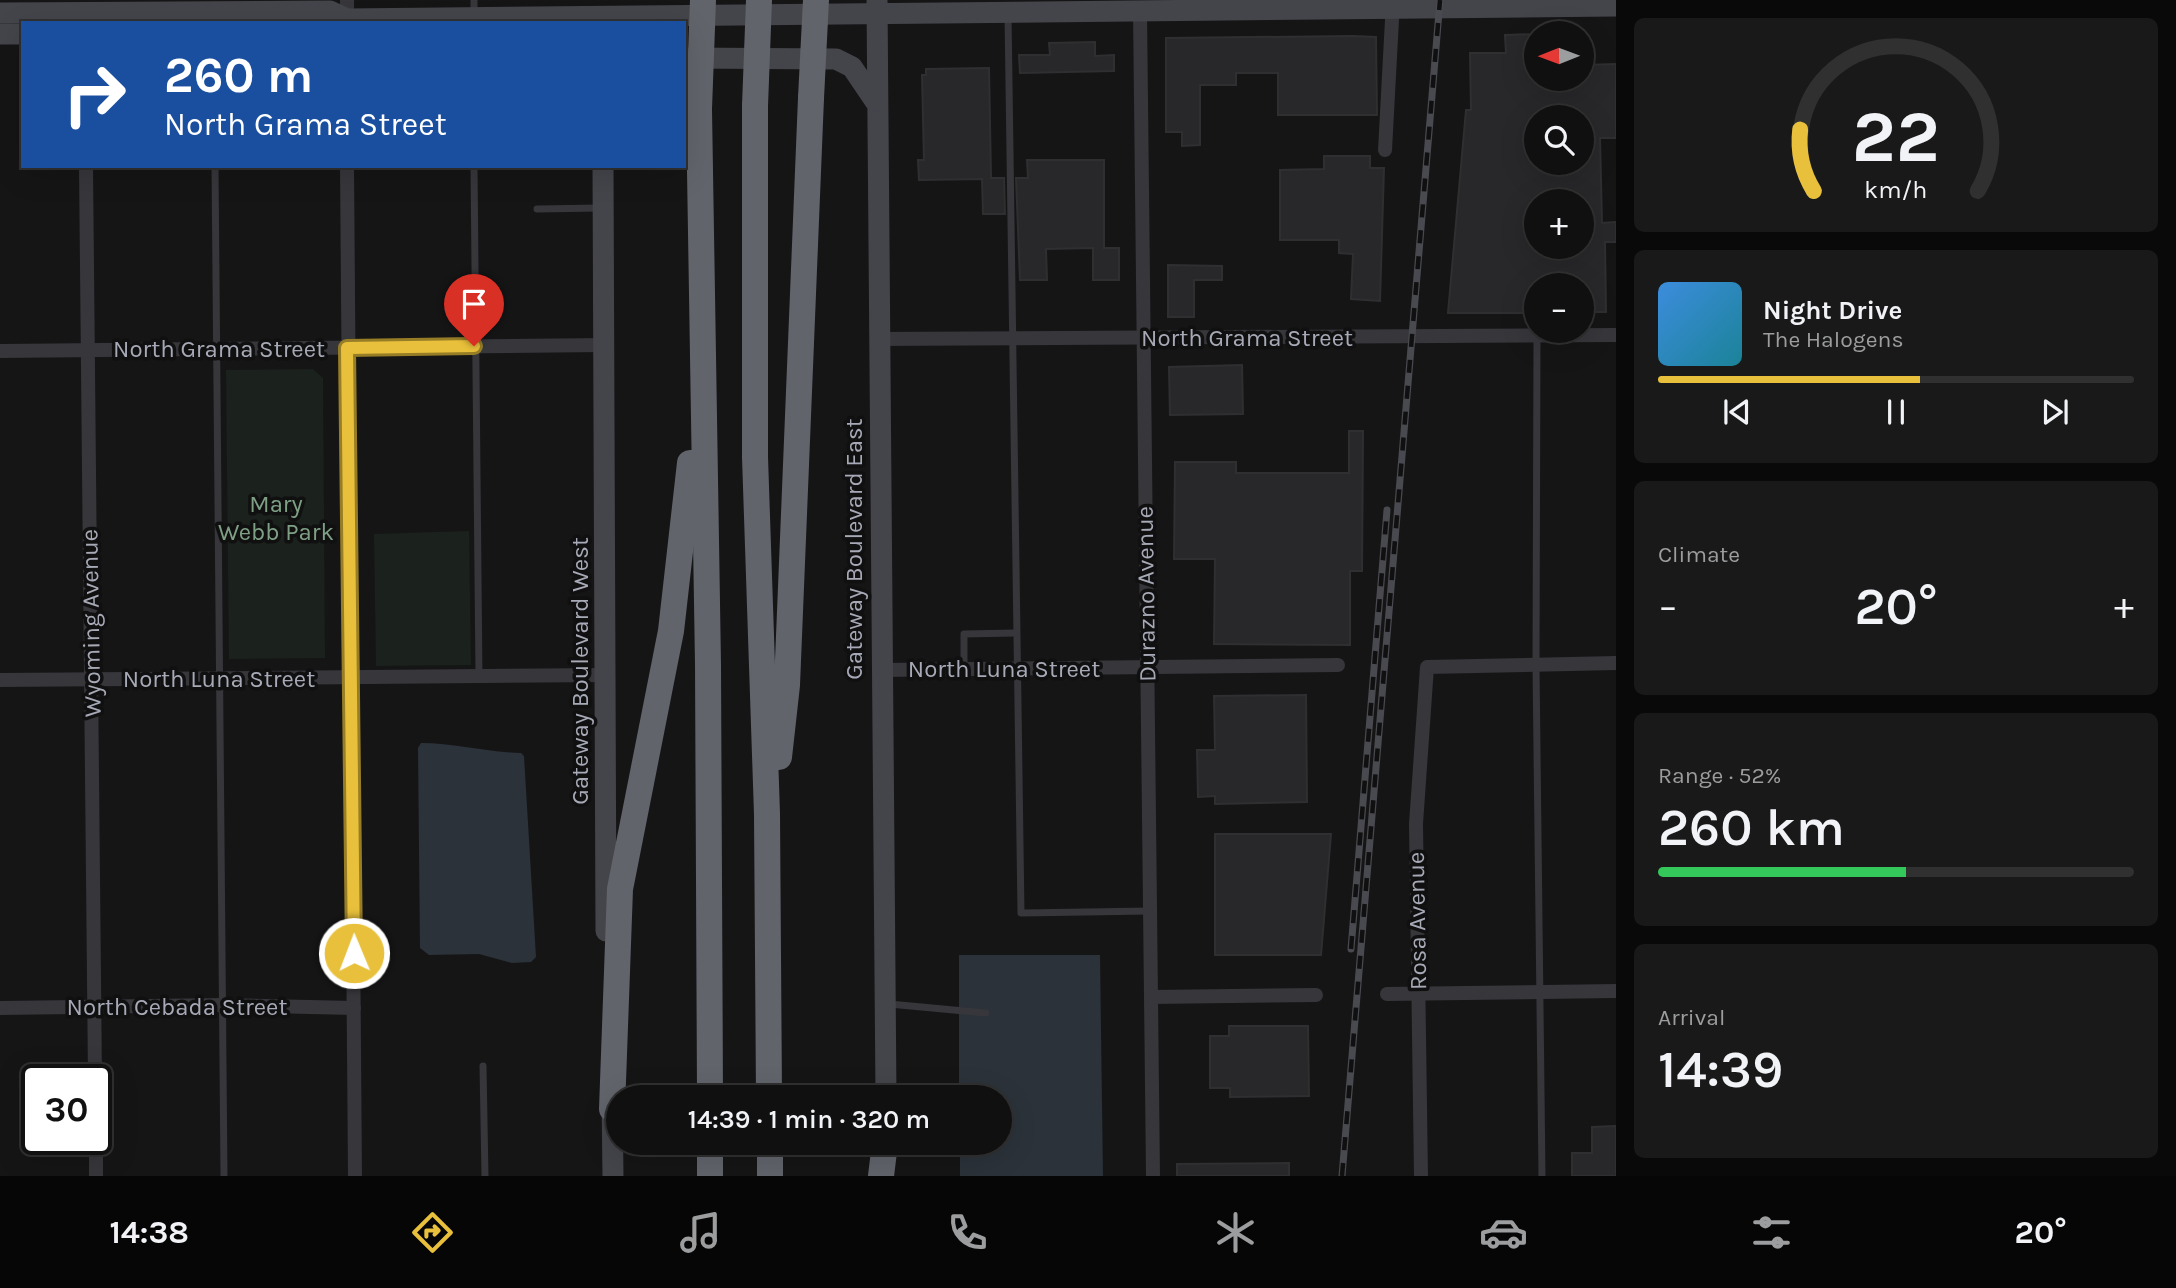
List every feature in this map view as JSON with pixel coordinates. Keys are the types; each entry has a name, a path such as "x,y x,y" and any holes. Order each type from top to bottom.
{"highway":[{"path":"703,0 699,109 710,1085"},
{"path":"759,0 755,106 755,457 767,814 769,1085"},
{"path":"767,814 780,753 787,685 816,0"},
{"path":"613,1085 618,898 671,631 688,488 703,314"},
{"path":"710,1155 710,1176"},
{"path":"770,1155 770,1176"},
{"path":"881,1176 884,1155"}],"main road":[{"path":"0,13 84,6 214,6 330,11 381,21 452,20 474,14 504,20 604,13 877,6 1008,13 1271,5 1616,6"},
{"name":"Gateway Boulevard East","path":"877,6 875,101 886,1085"},
{"path":"0,34 21,34"},
{"path":"686,58 836,59 845,62 858,75 875,101"},
{"name":"Gateway Boulevard West","path":"603,168 606,345 606,953 611,1085"},
{"name":"Gateway Boulevard West","path":"612,1155 612,1176"},
{"path":"886,1155 887,1176"}],"street":[{"path":"1385,150 1392,4"},
{"name":"Durazno Avenue","path":"1140,11 1153,1176"},
{"name":"Wyoming Avenue","path":"86,168 95,1064"},
{"path":"347,168 355,1176"},
{"name":"North Grama Street","path":"1594,335 1616,335"},
{"name":"North Grama Street","path":"878,339 1524,336"},
{"name":"North Grama Street","path":"0,351 606,345"},
{"path":"1536,665 1616,663"},
{"name":"North Luna Street","path":"881,670 1338,665"},
{"name":"Rosa Avenue","path":"1421,1176 1416,824 1427,667 1536,665"},
{"name":"North Luna Street","path":"0,680 606,675"},
{"path":"1388,994 1616,991"},
{"path":"1151,997 1316,995"},
{"name":"North Cebada Street","path":"0,1008 223,1005 354,1008"},
{"path":"96,1155 96,1176"}],"lane":[{"path":"1008,13 1014,339 1015,668 1021,913 1150,911"},
{"path":"215,168 224,1176"},
{"path":"474,168 479,678"},
{"path":"537,209 604,208"},
{"path":"1537,343 1536,665 1542,1176"},
{"path":"964,669 964,634 1015,633"},
{"path":"884,1004 986,1013"},
{"path":"483,1066 485,1176"}],"green space":[{"name":"Mary Webb Park","path":"313,369 323,378 325,658 229,659 226,370"},
{"path":"469,531 471,665 376,666 374,534"}],"shaded area":[{"path":"421,743 521,753 524,756 536,957 531,962 512,963 479,954 429,955 420,948 418,748"},
{"path":"959,955 1100,955 1103,1176 960,1176 960,1155 1012,1155 1012,1085 959,1085"}],"building":[{"path":"1524,34 1524,91 1594,91 1594,65 1616,64 1616,138 1600,138 1602,223 1616,222 1616,242 1605,242 1606,312 1594,312 1594,273 1524,273 1524,313 1448,313 1466,110 1471,110 1470,53 1506,53 1505,35"},
{"path":"1376,37 1377,115 1278,115 1278,73 1236,73 1236,85 1200,85 1200,145 1182,146 1182,132 1166,132 1166,38"},
{"path":"1095,42 1095,56 1114,55 1114,71 1020,73 1019,55 1050,55 1049,43"},
{"path":"989,68 991,178 1004,178 1005,214 983,214 982,179 919,180 918,160 924,160 922,75 926,75 926,69"},
{"path":"1324,156 1370,156 1370,168 1384,168 1380,301 1351,299 1353,254 1339,253 1339,240 1280,240 1280,170 1324,169"},
{"path":"1027,160 1104,160 1104,248 1119,248 1119,280 1093,280 1093,248 1046,249 1047,280 1020,280 1016,178 1028,178"},
{"path":"1168,265 1222,266 1222,280 1194,280 1194,317 1168,317"},
{"path":"1242,365 1243,414 1170,415 1169,367"},
{"path":"1349,431 1363,431 1362,571 1350,571 1350,645 1214,644 1215,559 1174,559 1175,462 1236,462 1236,473 1349,473"},
{"path":"1306,695 1307,802 1215,804 1215,796 1198,797 1197,750 1215,750 1214,696"},
{"path":"1215,834 1331,834 1321,955 1215,955"},
{"path":"1229,1026 1308,1026 1309,1096 1230,1097 1230,1088 1210,1088 1210,1036 1229,1036"},
{"path":"1616,1126 1616,1176 1572,1176 1572,1153 1592,1153 1592,1127"},
{"path":"1289,1163 1289,1176 1177,1176 1177,1164"}],"railway":[{"path":"1342,1176 1440,0"},
{"path":"1351,949 1387,510"}],"route":[{"path":"354,953 347,348 474,346"}]}
